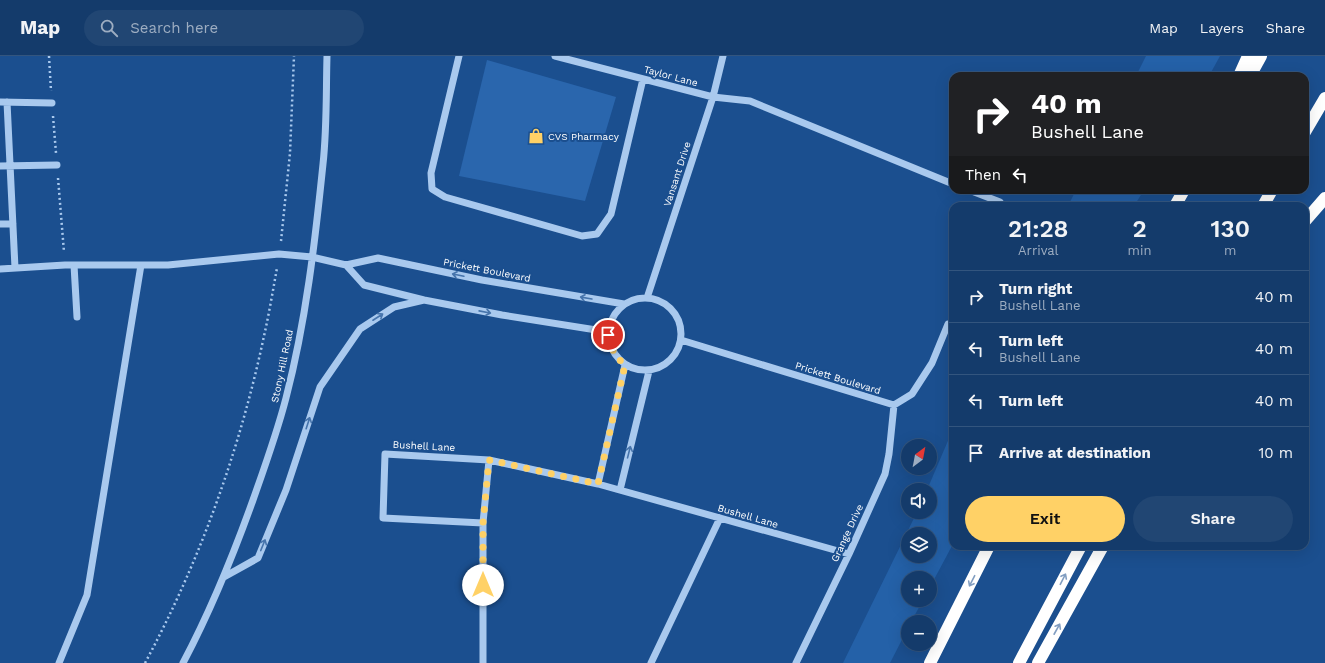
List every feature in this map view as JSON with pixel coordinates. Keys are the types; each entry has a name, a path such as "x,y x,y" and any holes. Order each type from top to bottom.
{"highway":[{"path":"1241,72 1248,56"},
{"path":"1252,72 1261,56"},
{"path":"1309,125 1325,98"},
{"path":"1309,216 1325,198"},
{"path":"930,663 988,550"},
{"path":"1019,663 1079,550"},
{"path":"1038,663 1101,550"}],"street":[{"name":"Stony Hill Road","path":"184,663 202,627 235,550 272,446 286,396 300,330 312,257 323,162 327,56"},
{"path":"459,56 431,173 432,189 445,197 582,236 597,234 611,214 643,79"},
{"name":"Taylor Lane","path":"554,56 713,97 750,101 949,182"},
{"name":"Vansant Drive","path":"647,298 713,97 724,56"},
{"path":"16,268 10,166 3,102 52,103"},
{"path":"0,166 57,165"},
{"path":"979,194 1000,202"},
{"path":"0,224 13,224"},
{"name":"Prickett Boulevard","path":"0,269 74,265 168,265 279,254 312,257 346,265 378,258 482,280 624,304"},
{"path":"74,265 77,317"},
{"path":"59,663 87,595 141,265"},
{"path":"346,265 364,286 424,300 502,315 609,332"},
{"path":"647,298 659,301 669,307 677,316 681,328 681,340 677,351 670,361 661,368 648,371 636,370 625,365 616,357 611,347 609,332 610,323 616,312 624,304 635,299 647,298"},
{"path":"224,576 258,558 286,490 320,387 360,329 394,307 424,300"},
{"path":"894,406 912,394 932,363 948,324"},
{"name":"Prickett Boulevard","path":"681,340 894,406"},
{"path":"598,484 625,365"},
{"path":"620,490 648,371"},
{"name":"Grange Drive","path":"796,663 849,554 885,474 889,454 894,406"},
{"name":"Bushell Lane","path":"483,523 383,518 385,454 489,460 598,484 849,554"},
{"path":"483,663 483,523 489,460"},
{"path":"650,663 720,518"}],"path":[{"path":"145,663 192,566 221,489 245,414 260,352 279,254 290,153 294,56"}],"shaded area":[{"path":"1146,56 1220,56 1211,72 1138,72"},
{"path":"1074,194 1142,194 1136,202 1070,202"},
{"path":"949,438 950,550 937,574 937,571 901,571 901,607 919,607 915,615 901,615 901,642 890,663 843,663 901,545 901,563 937,563 937,527 910,527 914,519 937,519 937,483 930,483 933,475 937,475 937,467"}],"building":[{"name":"CVS Pharmacy","path":"487,60 616,97 585,201 459,176"}],"place":[{"name":"CVS Pharmacy","path":"536,136"}],"route":[{"path":"483,585 483,523 489,460 598,484 625,365 616,357 611,347 608,335"}]}
